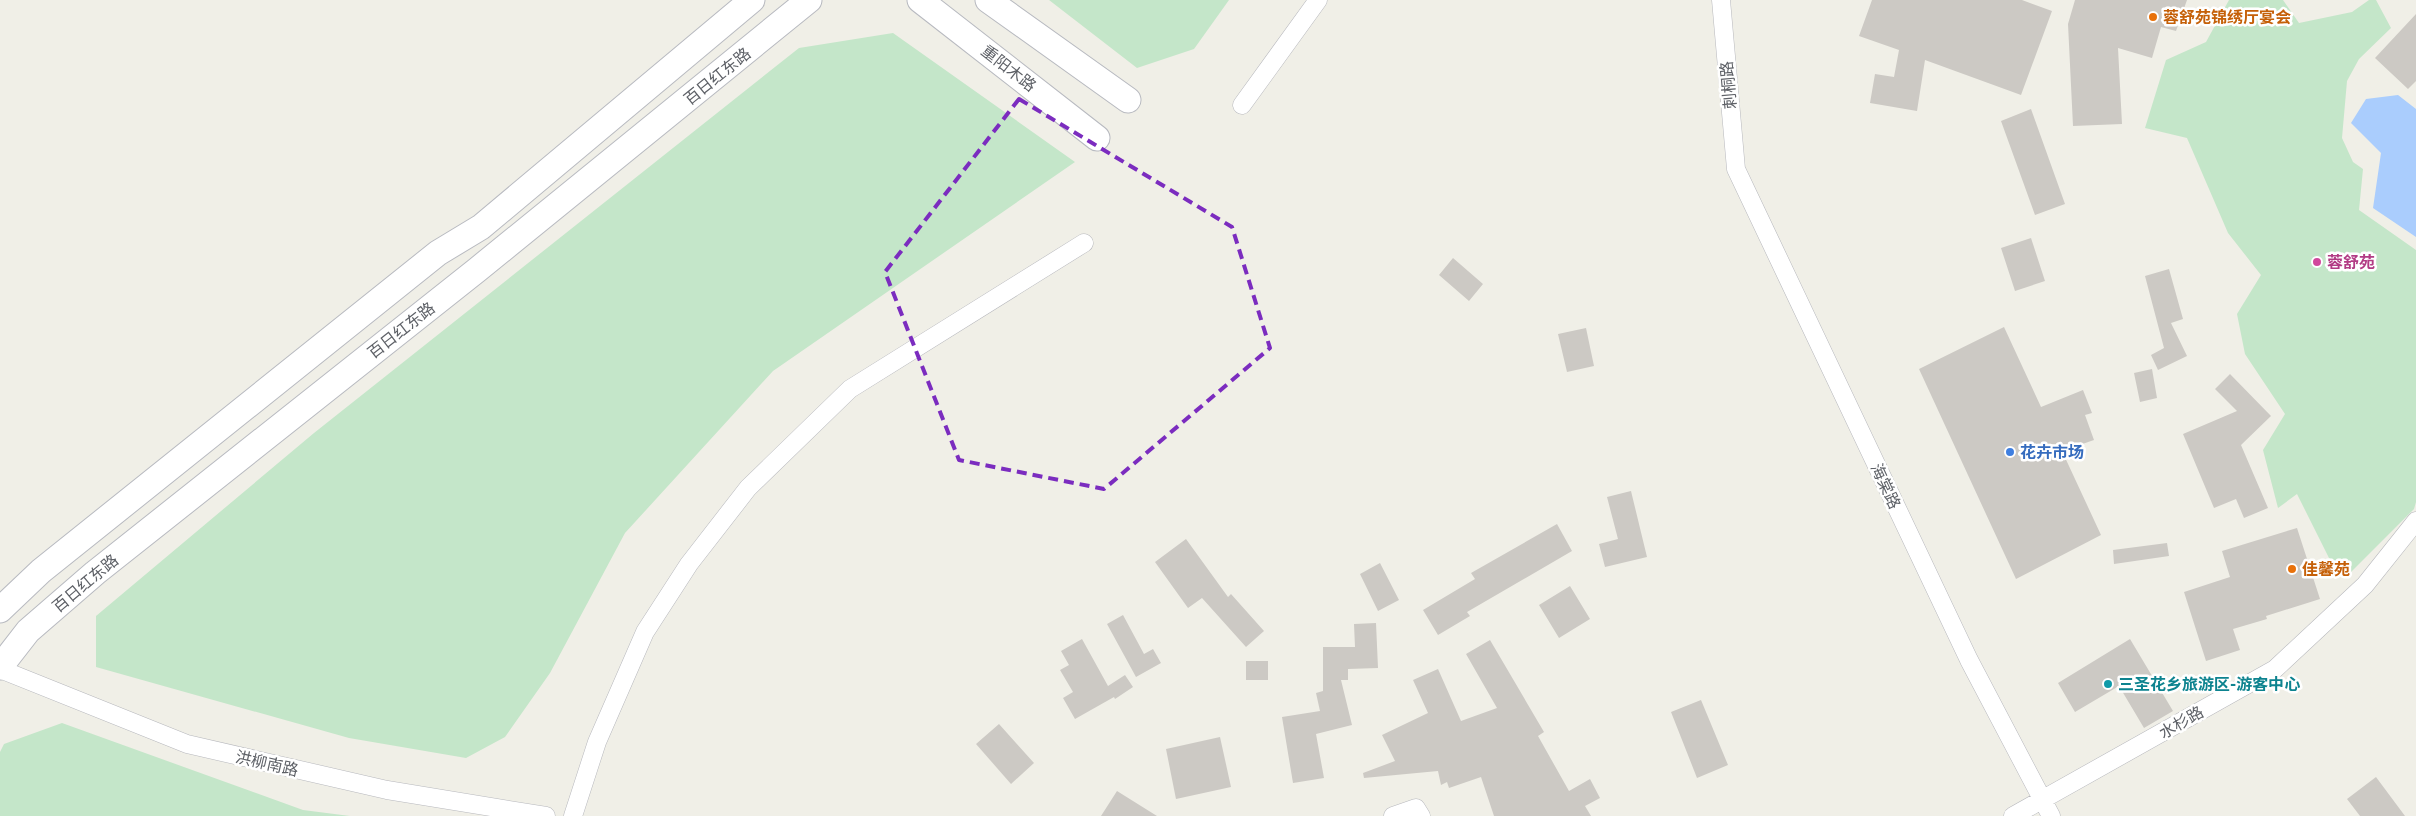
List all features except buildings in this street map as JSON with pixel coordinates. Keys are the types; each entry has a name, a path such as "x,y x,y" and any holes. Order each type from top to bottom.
{"street":[{"path":"0,610 41,571 422,266 481,227 752,0"},
{"name":"百日红东路","path":"0,668 28,631 95,573 469,276 809,0"},
{"name":"重阳木路","path":"920,0 1097,138"},
{"path":"988,0 1128,100"},
{"path":"1242,104 1318,0"},
{"name":"刺桐路","path":"1721,0 1736,169"},
{"name":"海棠路","path":"1736,169 1969,660 2051,816"},
{"path":"573,816 598,742 645,632 689,564 748,488 850,389 1084,243"},
{"name":"水杉路","path":"2013,816 2275,669 2365,585 2416,521"},
{"name":"洪柳南路","path":"0,668 187,744 386,790 546,816"},
{"path":"1393,816 1416,808 1420,816"}],"highlighted area":[{"path":"1019,99 1232,227 1270,348 1104,489 959,460 885,272"}],"green space":[{"path":"1049,0 1229,0 1194,49 1137,68"},
{"path":"2229,0 2283,0 2299,23 2352,12 2369,0 2376,0 2391,28 2359,59 2347,81 2342,138 2353,162 2363,169 2359,210 2416,250 2416,502 2414,509 2350,573 2329,558 2297,494 2278,508 2263,450 2285,414 2245,354 2237,314 2261,275 2228,233 2187,138 2145,128 2166,60 2206,42"},
{"path":"893,33 1075,162 773,371 625,533 550,673 505,737 466,758 349,738 96,667 96,616 314,433 799,48"},
{"path":"62,723 303,810 350,816 0,816 0,752 4,744"}],"water":[{"path":"2398,95 2416,109 2416,237 2373,208 2381,153 2351,123 2366,99"}],"place":[{"name":"蓉舒苑锦绣厅宴会","path":"2153,17"},
{"name":"蓉舒苑","path":"2317,262"},
{"name":"花卉市场","path":"2010,452"},
{"name":"佳馨苑","path":"2292,569"},
{"name":"三圣花乡旅游区-游客中心","path":"2108,684"}]}
